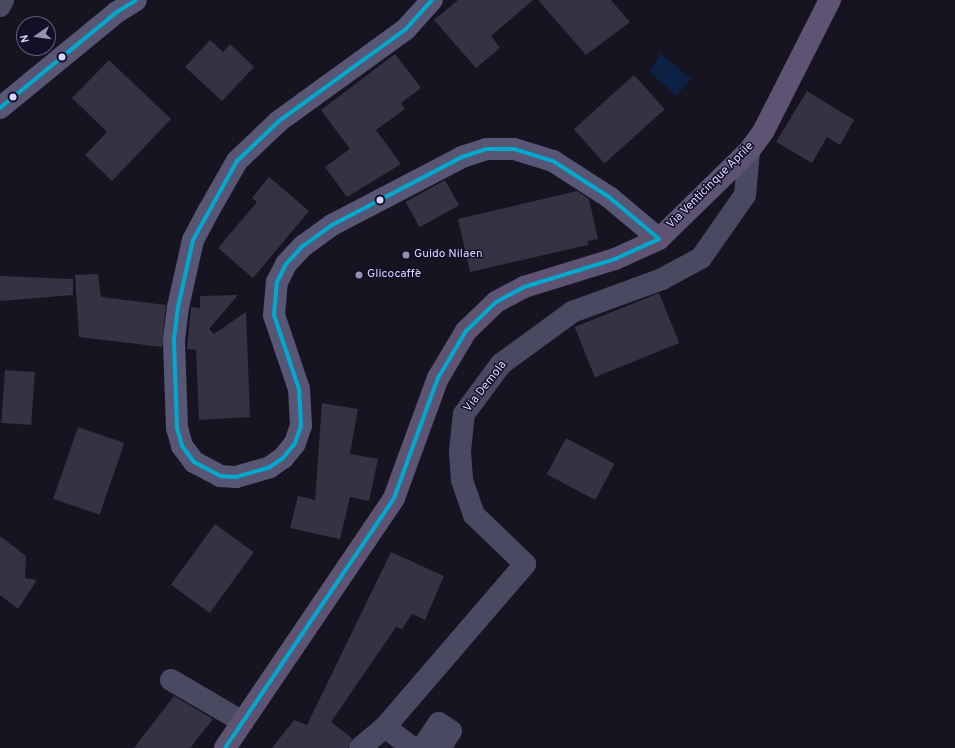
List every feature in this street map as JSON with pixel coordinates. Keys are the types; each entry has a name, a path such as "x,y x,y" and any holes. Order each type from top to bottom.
{"main road":[{"name":"Via Venticinque Aprile","path":"225,748 394,498 438,378 466,330 496,302 524,286 615,259 659,239 749,151 764,130 830,0"}],"street":[{"path":"0,6 3,0"},
{"path":"0,108 136,0"},
{"path":"432,0 406,29 279,121 237,161 208,210 194,240 178,307 174,342 177,428 182,446 194,462 220,476 236,477 270,467 283,458 295,443 302,426 299,389 274,315 277,282 286,264 303,246 332,225 462,157 486,149 514,149 553,161 609,197 659,239"},
{"name":"Via Demola","path":"385,727 525,564 474,515 462,480 460,451 464,414 501,364 572,312 662,279 701,258 745,195 749,151"},
{"path":"171,680 243,722"},
{"path":"422,748 439,722 451,731 440,748"},
{"path":"360,748 385,727 413,748"}],"water":[{"path":"660,53 691,79 676,96 650,72"}],"building":[{"path":"458,0 533,0 491,36 500,48 476,68 434,20"},
{"path":"538,0 611,0 630,22 586,55"},
{"path":"210,40 223,52 230,44 254,67 222,101 185,67"},
{"path":"395,54 421,88 401,103 405,109 376,130 401,164 347,197 325,167 350,149 321,110"},
{"path":"109,60 171,119 112,181 85,155 107,132 72,98"},
{"path":"634,75 665,109 605,163 574,129"},
{"path":"807,91 854,120 840,145 827,137 812,163 776,142"},
{"path":"269,177 309,211 253,278 218,248 257,202 252,198"},
{"path":"445,180 459,205 420,227 406,202"},
{"path":"577,191 589,199 598,239 588,241 588,245 470,272 458,219"},
{"path":"98,274 101,297 166,305 162,347 79,337 75,275"},
{"path":"0,276 73,279 73,295 0,301"},
{"path":"659,293 679,343 595,377 575,327"},
{"path":"238,295 209,329 214,334 246,312 250,417 199,420 196,350 187,349 191,307 200,308 200,296"},
{"path":"5,370 35,372 31,425 1,423"},
{"path":"322,403 358,409 350,454 378,459 369,501 350,497 340,539 290,528 298,496 315,500"},
{"path":"78,427 124,443 100,515 53,499"},
{"path":"566,438 615,464 595,500 547,474"},
{"path":"215,524 254,552 210,613 171,585"},
{"path":"0,536 26,556 25,578 37,580 18,609 0,595"},
{"path":"391,552 444,576 425,620 412,614 402,629 396,627 331,722 352,738 348,748 272,748 294,720 307,725"},
{"path":"174,696 213,719 190,748 134,748"}],"transit line":[{"path":"0,108 117,12 136,0"},
{"path":"432,0 406,29 279,121 237,161 193,240 178,307 174,342 177,428 182,446 194,462 220,476 236,477 270,467 283,458 295,443 301,426 299,389 274,315 277,282 286,264 303,246 332,225 462,157 487,149 514,149 553,161 609,197 659,239"},
{"path":"225,748 394,498 438,378 466,331 496,302 524,287 615,259 659,239"}],"place":[{"name":"Guido Nilaen","path":"406,255"},
{"name":"Glicocaffè","path":"359,275"}]}
